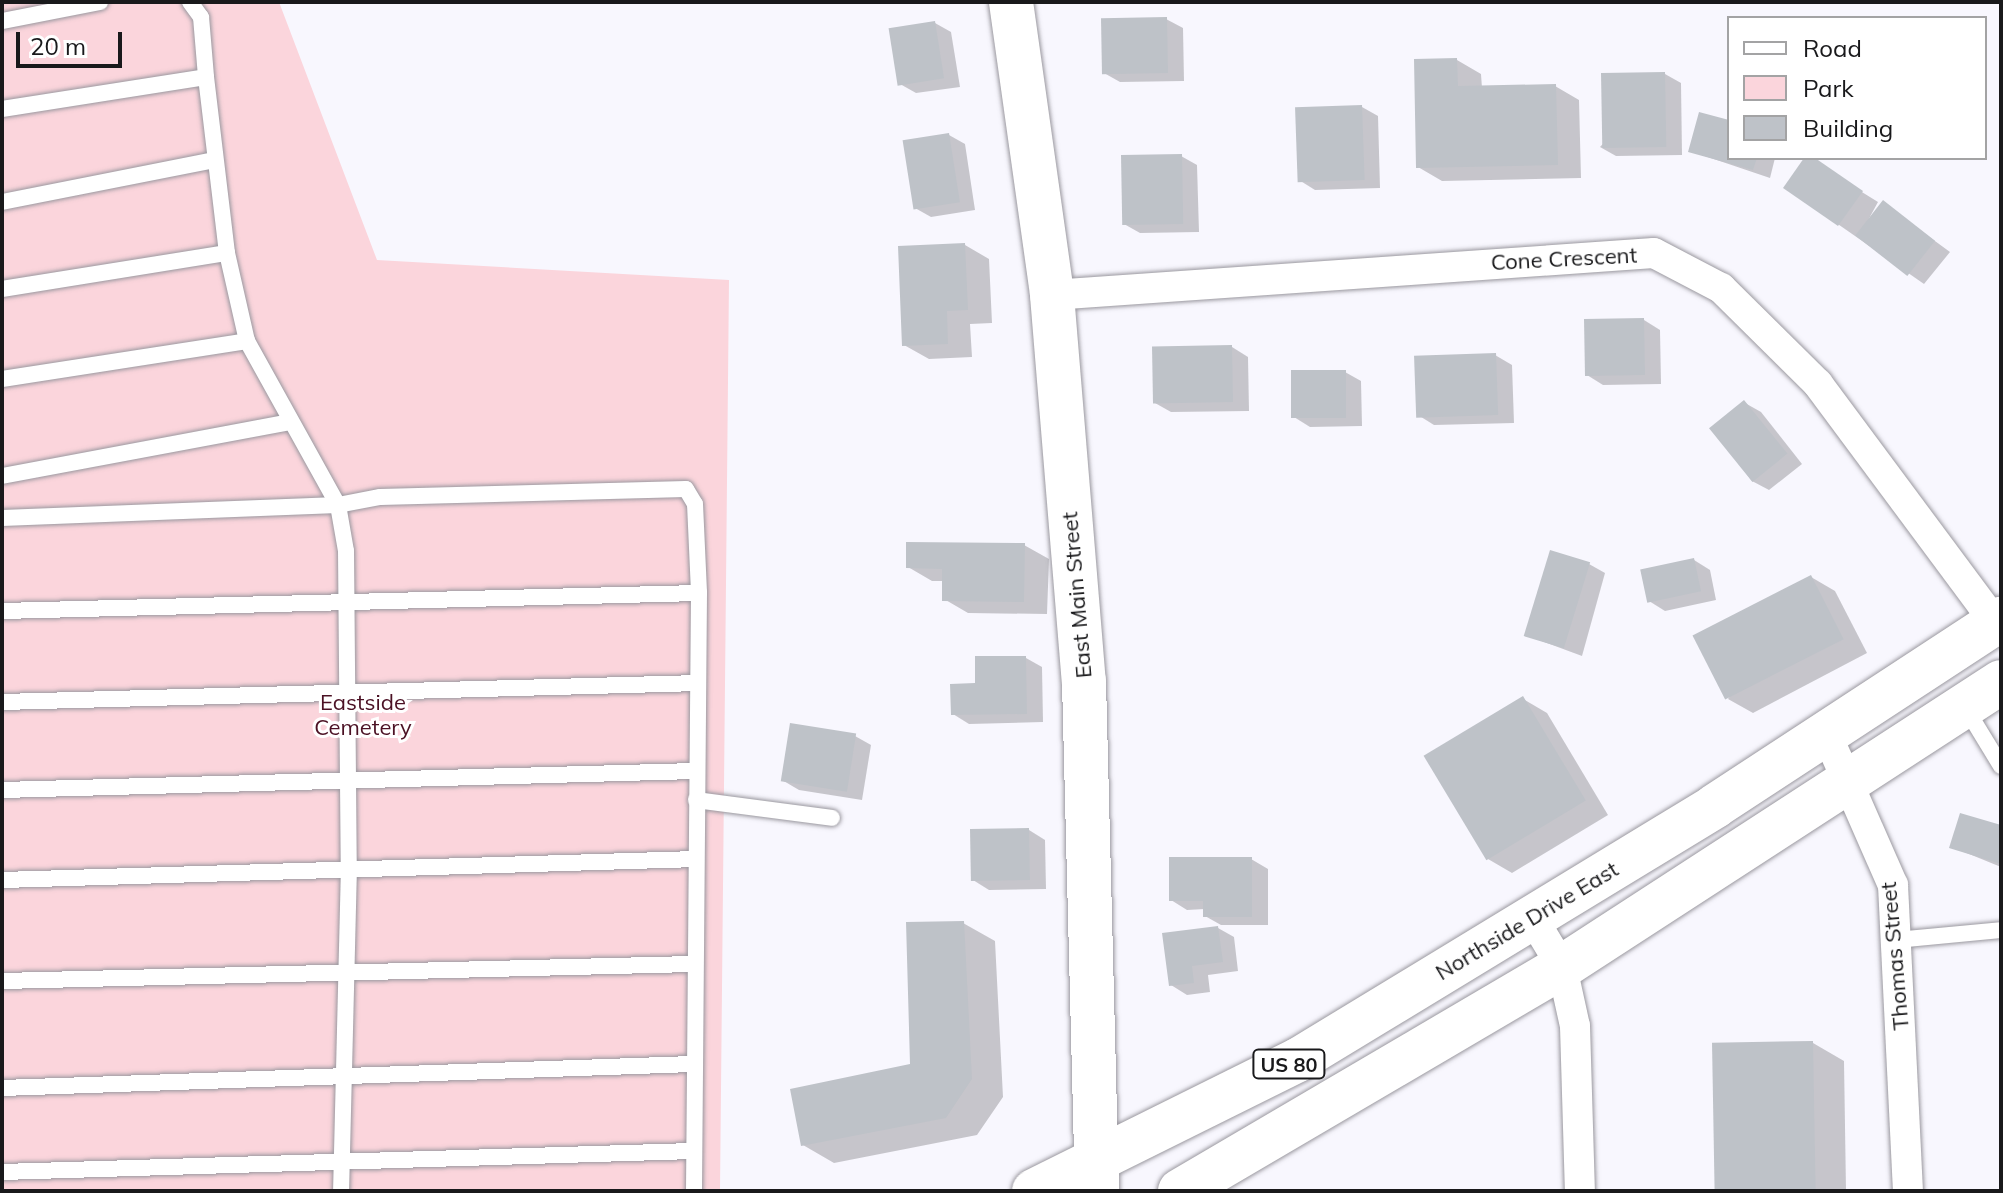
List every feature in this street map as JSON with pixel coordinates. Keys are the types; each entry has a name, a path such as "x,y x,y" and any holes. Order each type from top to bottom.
{"main road":[{"name":"East Main Street","path":"1011,2 1052,295 1084,681 1098,1175"},
{"name":"Northside Drive East","path":"1034,1191 1098,1175 1298,1060 1827,735 1999,624"},
{"name":"US 80","path":"1180,1191 1562,967 1852,783 2001,682"}],"street":[{"name":"Cone Crescent","path":"1052,295 1654,253 1721,288 1818,384 1999,624"},
{"name":"Thomas Street","path":"1827,735 1852,783 1893,885 1908,1191"},
{"path":"1532,917 1562,967 1575,1026 1580,1191"}],"lane":[{"path":"2,21 100,2"},
{"path":"190,2 201,17 214,160 227,253 247,341 338,505 348,603 349,690 349,866 341,1191"},
{"path":"2,109 206,77"},
{"path":"2,202 214,160"},
{"path":"2,289 227,253"},
{"path":"2,379 247,341"},
{"path":"2,476 291,422"},
{"path":"2,518 338,505 380,497 686,489 695,504 699,593 693,964 694,1191"},
{"path":"2,611 699,593"},
{"path":"2,702 349,690 698,683"},
{"path":"1965,707 2001,766"},
{"path":"2,790 697,771"},
{"path":"696,800 832,818"},
{"path":"2,880 349,866 696,859"},
{"path":"1896,940 2001,930"},
{"path":"2,981 693,964"},
{"path":"2,1088 693,1064"},
{"path":"2,1172 231,1161 342,1164 694,1151"}],"green space":[{"name":"Eastside Cemetery","path":"2,2 279,2 377,260 729,280 720,1191 2,1191"}],"building":[{"path":"1167,17 1168,73 1102,74 1101,18"},
{"path":"935,21 944,78 898,86 889,28"},
{"path":"1457,58 1458,86 1556,84 1558,165 1416,168 1414,59"},
{"path":"1665,72 1666,147 1602,148 1601,73"},
{"path":"1362,105 1365,180 1298,182 1295,107"},
{"path":"1699,112 1727,119 1727,160 1756,160 1753,170 1688,152"},
{"path":"949,133 960,202 914,209 903,140"},
{"path":"1182,154 1183,224 1122,225 1121,155"},
{"path":"1803,160 1818,160 1863,191 1838,226 1783,188"},
{"path":"1883,200 1935,241 1907,276 1855,235"},
{"path":"965,243 968,310 947,311 948,344 902,346 898,246"},
{"path":"1644,318 1645,375 1585,376 1584,319"},
{"path":"1232,345 1233,402 1153,403 1152,346"},
{"path":"1496,353 1498,415 1416,418 1414,356"},
{"path":"1291,370 1346,370 1346,418 1291,418"},
{"path":"1744,400 1787,454 1752,482 1709,428"},
{"path":"906,542 1025,543 1024,602 942,601 942,569 906,568"},
{"path":"1550,550 1590,562 1564,648 1524,636"},
{"path":"1694,558 1701,591 1647,603 1640,569"},
{"path":"1811,575 1844,639 1725,700 1692,635"},
{"path":"975,656 1026,656 1027,714 951,715 950,684 975,683"},
{"path":"1523,696 1586,801 1486,860 1424,756"},
{"path":"790,723 856,733 847,792 781,781"},
{"path":"1960,813 2001,825 2001,864 1949,848"},
{"path":"1029,828 1030,880 971,881 970,829"},
{"path":"1169,857 1252,857 1252,917 1203,917 1203,901 1169,901"},
{"path":"964,921 972,1079 946,1118 801,1146 790,1089 910,1064 906,922"},
{"path":"1218,926 1223,962 1192,966 1194,983 1169,986 1162,933"},
{"path":"1813,1041 1816,1191 1715,1191 1712,1043"}]}
